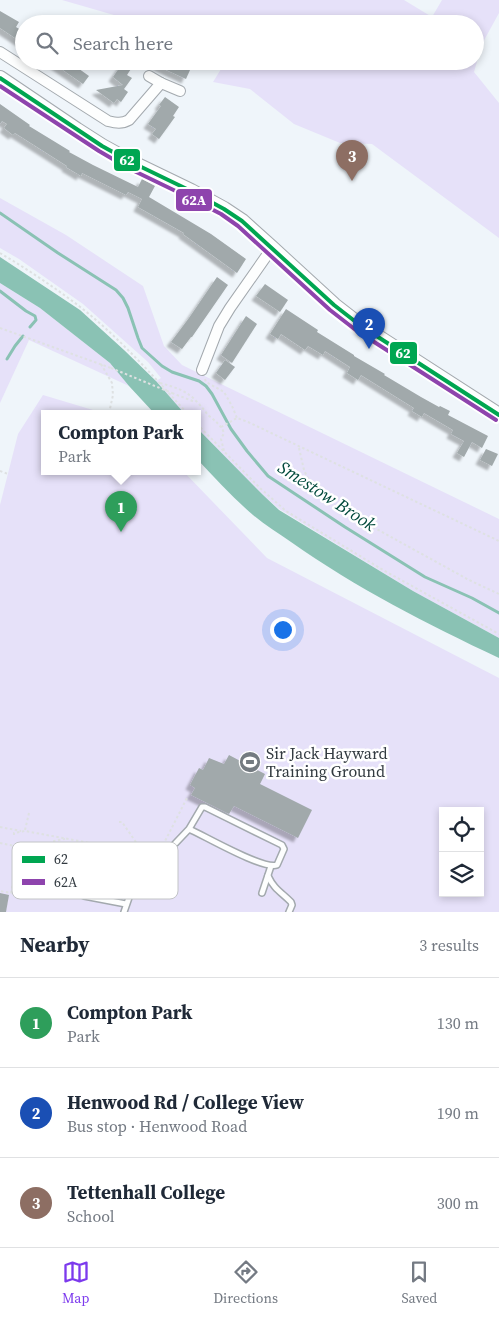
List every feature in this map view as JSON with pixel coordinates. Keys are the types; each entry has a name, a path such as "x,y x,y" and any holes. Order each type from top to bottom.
{"main road":[{"path":"0,78 102,146 191,191 242,221 334,305 361,326 499,415"}],"street":[{"path":"0,52 15,62"},
{"path":"28,70 108,121 115,123 129,120 161,83"},
{"path":"149,76 180,91"},
{"path":"202,370 219,326 272,248"}],"lane":[{"path":"176,842 189,829 200,809 205,807 282,845 284,849 276,865 271,866 255,862 189,829"},
{"path":"262,893 271,866"},
{"path":"268,876 276,890 291,902 292,905 288,912"},
{"path":"100,899 126,904"},
{"path":"124,912 128,899"}],"path":[{"path":"0,253 29,270 79,306 137,359 184,410"},
{"path":"0,328 102,364 198,403"},
{"path":"102,364 112,383 113,395 110,410"},
{"path":"202,370 206,382 224,392 237,418 499,541"},
{"path":"160,383 188,393 221,426 224,433 221,439 224,452"},
{"path":"221,426 237,418"},
{"path":"201,428 260,488 286,511 383,570 499,634"},
{"path":"299,446 304,470 310,483 324,500 469,580 499,594"},
{"path":"0,471 8,474"},
{"path":"164,842 188,796"},
{"path":"25,831 29,813"},
{"path":"119,822 122,822 136,842"},
{"path":"0,827 84,842"},
{"path":"14,835 14,833 25,831"},
{"path":"54,842 54,840 68,839"},
{"path":"0,891 11,893 12,888"}],"shaded area":[{"path":"62,0 404,0 429,15 114,15"},
{"path":"442,0 499,0 499,13 484,40 484,15 433,15"},
{"path":"220,70 475,70 474,72 499,103 499,238 372,144 340,143 294,124 250,89 213,82"},
{"path":"0,198 66,235 143,286 164,346 182,365 499,519 499,638 413,591 279,509 201,432 201,410 181,410 156,381 161,378 148,362 83,304 19,259 0,248"},
{"path":"0,257 80,310 156,381 181,410 151,410 110,363 40,308 0,283"},
{"path":"0,283 40,308 110,363 129,386 29,340 0,403"},
{"name":"Sir Jack Hayward Training Ground","path":"43,395 93,410 41,410 41,475 187,475 267,558 499,678 499,912 0,912 0,505 18,434"},
{"path":"201,432 279,510 413,591 499,638 499,658 445,632 341,575 258,519 231,495 201,463"}],"building":[{"path":"0,11 15,20 15,38 0,28"},
{"path":"63,70 81,70 89,76 83,84"},
{"path":"118,70 130,70 127,75 132,78 124,89 128,92 121,102 117,99 114,103 96,90 123,85 113,77"},
{"path":"166,70 190,70 186,79"},
{"path":"165,97 179,107 173,116 175,117 159,139 152,134 156,129 148,124"},
{"path":"0,104 29,126 93,165 138,187 142,179 155,186 149,197 211,234 246,259 237,273 184,233 138,207 142,199 128,192 126,195 82,173 81,176 15,133 13,135 4,128 7,124 2,121 0,124"},
{"path":"217,277 228,285 182,349 171,342"},
{"path":"265,284 288,300 280,312 256,296"},
{"path":"286,309 318,330 317,332 384,375 439,407 450,411 448,415 488,436 482,448 472,442 464,457 457,453 464,441 451,434 453,430 424,413 422,417 412,411 414,408 361,375 358,380 347,373 350,367 325,351 323,355 308,346 305,350 281,334 278,339 270,334"},
{"path":"246,316 257,324 232,363 221,355"},
{"path":"225,360 235,367 225,380 216,373"},
{"path":"486,449 498,454 492,466 480,460"},
{"path":"229,755 265,774 260,784 312,810 298,838 234,806 229,814 191,795 195,788 190,785 199,768 203,770 209,758 224,764"},
{"path":"0,893 9,895 6,912 0,912"}],"waterway":[{"name":"Smestow Brook","path":"0,213 116,290 128,308 142,348 162,366 172,372 199,381 206,386 231,429 268,476 425,577 472,598 499,613"},
{"path":"0,291 35,316 36,320 30,327"},
{"path":"7,359 23,336"}],"transit line":[{"name":"62","path":"0,78 102,146 191,191 242,221 334,305 361,326 499,415"},
{"name":"62A","path":"0,86 128,168 221,214 238,226 330,310 357,331 496,420"}],"place":[{"name":"Tettenhall College","path":"352,181"},
{"name":"Henwood Rd / College View","path":"369,349"},
{"name":"Compton Park","path":"121,532"},
{"name":"Sir Jack Hayward Training Ground","path":"250,762"}]}
